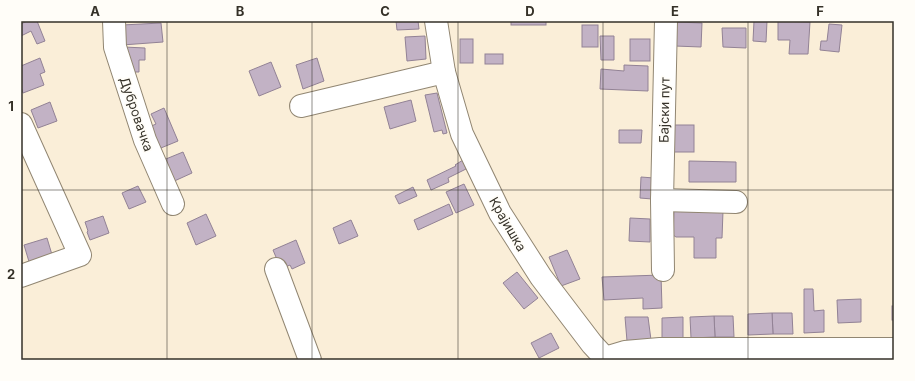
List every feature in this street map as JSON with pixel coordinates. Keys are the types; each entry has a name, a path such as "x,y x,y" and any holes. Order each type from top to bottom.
{"street":[{"name":"Дубровачка","path":"114,21 114,47 145,140 172,204"},
{"name":"Крајишка","path":"436,21 444,72 462,134 500,213 541,277 592,344 617,357"},
{"name":"Бајски пут","path":"663,270 662,200 666,21"},
{"path":"301,106 444,72"},
{"path":"21,124 80,255 21,276"},
{"path":"662,200 736,202"},
{"path":"276,269 310,360"},
{"path":"617,357 667,349 894,349"}],"building":[{"path":"27,21 37,21 45,41 37,44 31,31 21,36 21,24"},
{"path":"396,21 418,21 419,29 397,30"},
{"path":"511,21 546,21 546,25 511,25"},
{"path":"754,21 767,21 766,42 753,41"},
{"path":"778,21 810,22 808,54 789,54 790,40 778,40"},
{"path":"676,22 702,23 701,47 675,46"},
{"path":"161,23 163,42 122,45 122,25"},
{"path":"829,24 842,25 839,52 820,50 821,41 827,41"},
{"path":"582,25 598,25 598,47 582,47"},
{"path":"722,28 746,28 746,48 723,47"},
{"path":"425,36 426,59 407,61 405,37"},
{"path":"600,36 614,36 614,60 601,60"},
{"path":"460,39 473,39 473,63 460,63"},
{"path":"630,39 650,39 650,61 630,61"},
{"path":"124,47 145,48 145,60 139,60 139,72 130,72"},
{"path":"485,54 503,54 503,64 485,64"},
{"path":"40,58 45,72 40,74 44,85 23,93 21,87 21,66"},
{"path":"317,58 324,81 303,89 296,65"},
{"path":"271,62 281,87 259,96 249,71"},
{"path":"624,65 648,66 648,91 600,89 601,69 624,71"},
{"path":"437,93 447,133 443,134 442,130 434,132 425,95"},
{"path":"411,100 416,121 390,129 384,107"},
{"path":"50,102 57,121 38,128 31,110"},
{"path":"164,108 178,141 156,150 147,128 156,124 151,114"},
{"path":"666,125 694,125 694,152 666,152"},
{"path":"619,130 642,130 641,143 619,143"},
{"path":"183,152 192,173 170,183 161,161"},
{"path":"463,160 466,169 448,178 449,182 431,190 427,180 456,166 455,165"},
{"path":"689,161 736,162 736,182 689,182"},
{"path":"641,177 654,178 652,199 640,198"},
{"path":"464,184 474,205 456,213 446,192"},
{"path":"138,186 146,202 129,209 122,193"},
{"path":"413,187 417,196 399,204 395,196"},
{"path":"449,204 453,214 418,230 414,220"},
{"path":"674,211 723,211 722,238 716,238 716,258 694,258 694,237 676,237 673,235"},
{"path":"206,214 216,236 196,245 187,223"},
{"path":"103,216 109,233 90,240 85,222"},
{"path":"630,218 650,219 650,242 629,241"},
{"path":"351,220 358,236 339,244 333,228"},
{"path":"47,238 53,258 30,265 24,245"},
{"path":"296,240 305,263 292,269 290,265 281,269 273,250"},
{"path":"567,250 580,279 561,286 549,257"},
{"path":"517,272 538,298 524,309 503,283"},
{"path":"661,275 662,308 643,309 643,298 604,300 602,277"},
{"path":"804,289 813,289 814,311 824,310 824,332 804,333"},
{"path":"861,299 861,322 838,323 837,300"},
{"path":"892,306 894,306 894,320 892,320"},
{"path":"772,313 792,313 793,334 773,334"},
{"path":"772,313 773,334 748,335 748,314"},
{"path":"714,316 733,316 734,337 715,337"},
{"path":"714,316 715,337 691,338 690,317"},
{"path":"625,317 648,317 651,340 627,341"},
{"path":"683,317 683,339 662,339 662,318"},
{"path":"551,333 559,348 539,358 531,343"}]}
